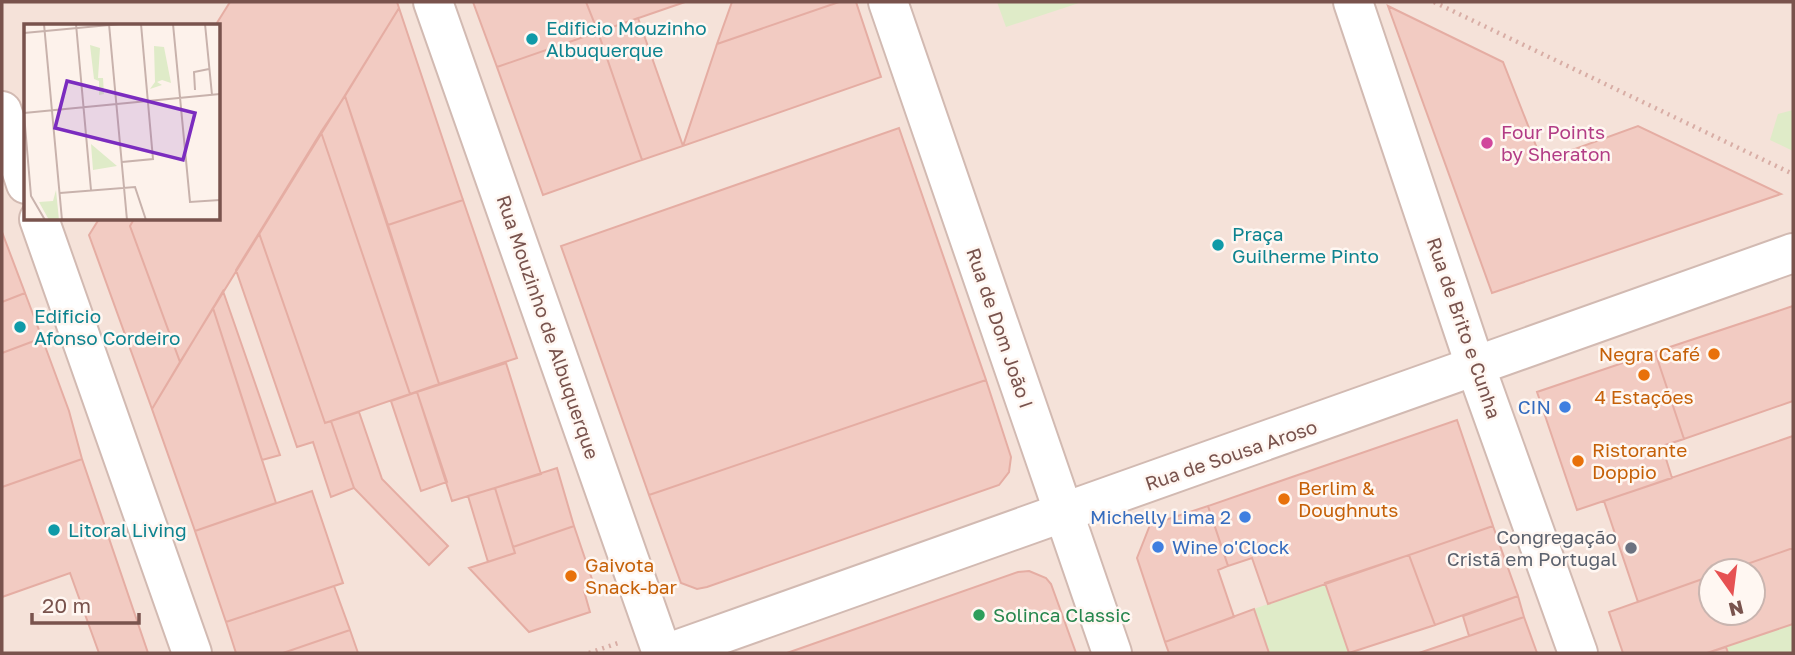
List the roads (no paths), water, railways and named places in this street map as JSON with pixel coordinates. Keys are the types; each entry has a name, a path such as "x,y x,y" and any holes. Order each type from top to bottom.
{"street":[{"name":"Rua Mouzinho de Albuquerque","path":"433,2 665,653"},
{"name":"Rua de Dom João I","path":"888,2 1112,653"},
{"name":"Rua de Brito e Cunha","path":"1353,2 1476,368 1578,653"},
{"path":"2,111 24,178"},
{"path":"38,220 192,653"},
{"name":"Rua de Sousa Aroso","path":"665,653 1476,368 1793,253"}],"place":[{"name":"Edificio Mouzinho Albuquerque","path":"532,39"},
{"name":"Four Points by Sheraton","path":"1487,143"},
{"name":"Praça Guilherme Pinto","path":"1218,245"},
{"name":"Edificio Afonso Cordeiro","path":"20,327"},
{"name":"Negra Café","path":"1714,354"},
{"name":"4 Estações","path":"1644,375"},
{"name":"CIN","path":"1565,407"},
{"name":"Ristorante Doppio","path":"1578,461"},
{"name":"Berlim & Doughnuts","path":"1284,499"},
{"name":"Michelly Lima 2","path":"1245,517"},
{"name":"Litoral Living","path":"54,530"},
{"name":"Wine o'Clock","path":"1158,547"},
{"name":"Congregação Cristã em Portugal","path":"1631,548"},
{"name":"Gaivota Snack-bar","path":"571,576"},
{"name":"Solinca Classic","path":"979,615"}]}
